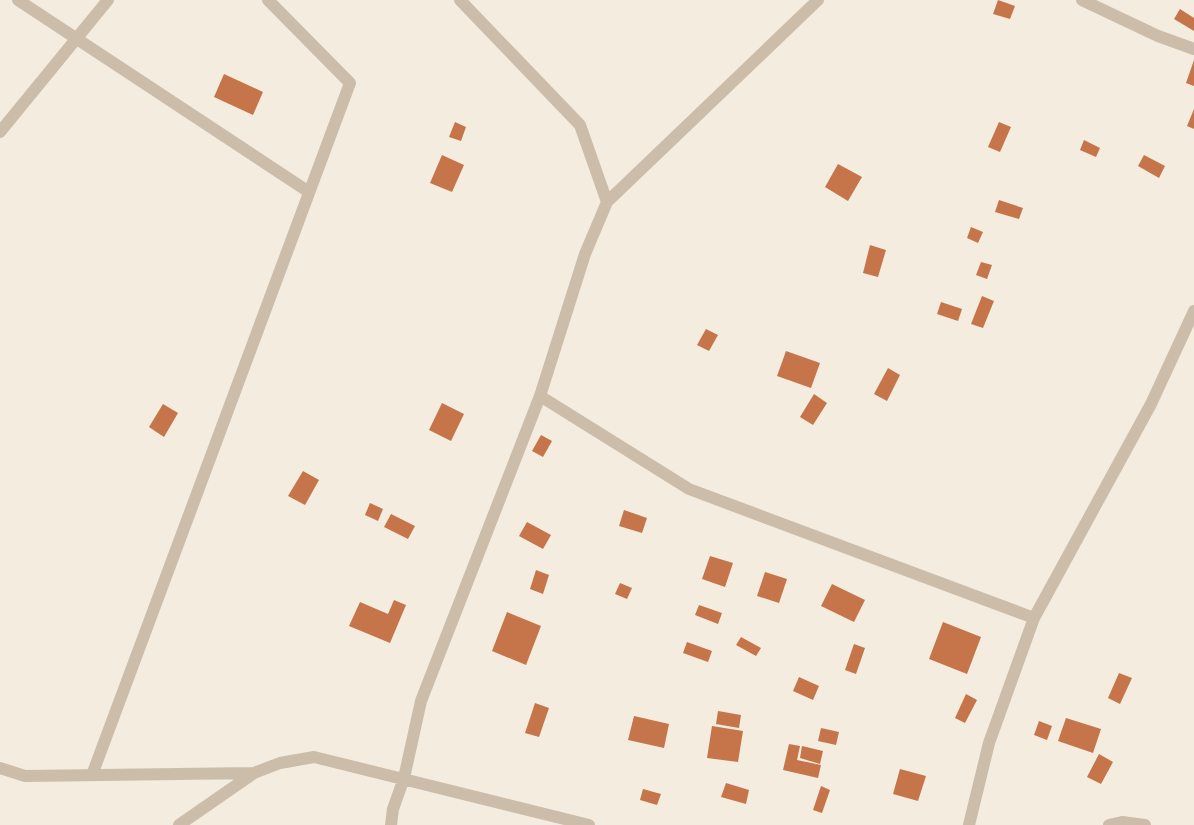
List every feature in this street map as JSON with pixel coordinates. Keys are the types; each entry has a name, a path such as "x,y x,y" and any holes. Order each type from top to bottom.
{"street":[{"path":"18,0 309,192"},
{"path":"0,132 108,0"},
{"path":"92,775 350,83 268,0"},
{"path":"460,0 580,125 607,202"},
{"path":"391,825 393,809 404,778 421,701 540,396 585,254 607,202 818,0"},
{"path":"1082,0 1158,36 1194,50"},
{"path":"969,825 989,743 1034,618 1151,404 1194,311"},
{"path":"540,396 689,489 1034,618"},
{"path":"179,825 254,773 280,763 314,757 589,825"},
{"path":"0,768 26,776 254,773"},
{"path":"393,809 402,825"},
{"path":"1109,825 1122,822 1144,825"}],"building":[{"path":"998,0 1015,6 1010,19 993,14"},
{"path":"1180,9 1194,18 1194,31 1174,19"},
{"path":"1194,60 1194,86 1186,83"},
{"path":"224,74 263,92 253,115 214,97"},
{"path":"1194,109 1194,129 1187,126"},
{"path":"455,122 466,127 461,141 449,137"},
{"path":"999,122 1011,127 1000,152 988,147"},
{"path":"1084,140 1100,148 1096,157 1080,150"},
{"path":"442,155 464,165 452,192 430,183"},
{"path":"1144,155 1165,166 1159,178 1138,166"},
{"path":"838,164 862,177 848,201 825,187"},
{"path":"999,200 1023,208 1019,219 995,212"},
{"path":"971,227 983,232 978,243 967,238"},
{"path":"870,245 886,250 878,277 863,273"},
{"path":"981,262 992,265 987,279 976,275"},
{"path":"982,296 994,301 983,328 971,324"},
{"path":"941,302 962,309 958,321 937,314"},
{"path":"706,329 718,335 709,351 697,345"},
{"path":"786,351 820,363 811,388 777,376"},
{"path":"888,368 900,375 887,401 874,394"},
{"path":"814,394 827,403 813,425 800,417"},
{"path":"442,403 464,414 451,441 429,430"},
{"path":"163,404 178,413 164,437 149,427"},
{"path":"541,435 552,441 543,457 532,451"},
{"path":"303,471 319,480 305,505 288,496"},
{"path":"370,503 383,509 378,521 365,515"},
{"path":"624,510 647,518 642,533 619,526"},
{"path":"391,514 415,526 408,539 384,527"},
{"path":"527,522 551,535 543,549 519,536"},
{"path":"710,556 733,563 725,587 702,579"},
{"path":"536,570 549,575 543,594 530,589"},
{"path":"765,572 787,579 779,603 757,596"},
{"path":"620,583 632,588 627,599 615,594"},
{"path":"832,584 865,600 854,622 821,606"},
{"path":"394,600 406,605 390,643 349,626 360,602 388,614"},
{"path":"699,605 722,613 718,624 695,615"},
{"path":"507,612 541,626 526,665 492,651"},
{"path":"943,622 981,637 967,674 929,659"},
{"path":"741,637 761,648 756,656 736,645"},
{"path":"687,642 712,651 708,662 683,653"},
{"path":"854,644 865,648 856,674 845,670"},
{"path":"1119,673 1132,678 1120,704 1108,698"},
{"path":"799,677 819,686 813,700 793,691"},
{"path":"966,694 977,700 965,723 955,718"},
{"path":"535,703 549,708 539,737 525,733"},
{"path":"718,711 741,715 739,728 716,724"},
{"path":"634,716 669,724 664,748 628,740"},
{"path":"1066,718 1101,729 1093,753 1058,741"},
{"path":"1039,721 1052,726 1047,740 1034,735"},
{"path":"712,726 743,731 738,762 707,758"},
{"path":"821,728 839,732 836,745 818,741"},
{"path":"789,744 800,746 797,760 821,765 818,778 783,770"},
{"path":"802,746 823,751 820,764 800,758"},
{"path":"1099,754 1113,762 1101,784 1087,777"},
{"path":"900,769 926,776 918,801 893,794"},
{"path":"726,783 749,790 746,804 721,797"},
{"path":"821,786 830,790 822,813 813,810"},
{"path":"643,789 661,794 657,805 640,800"}]}
